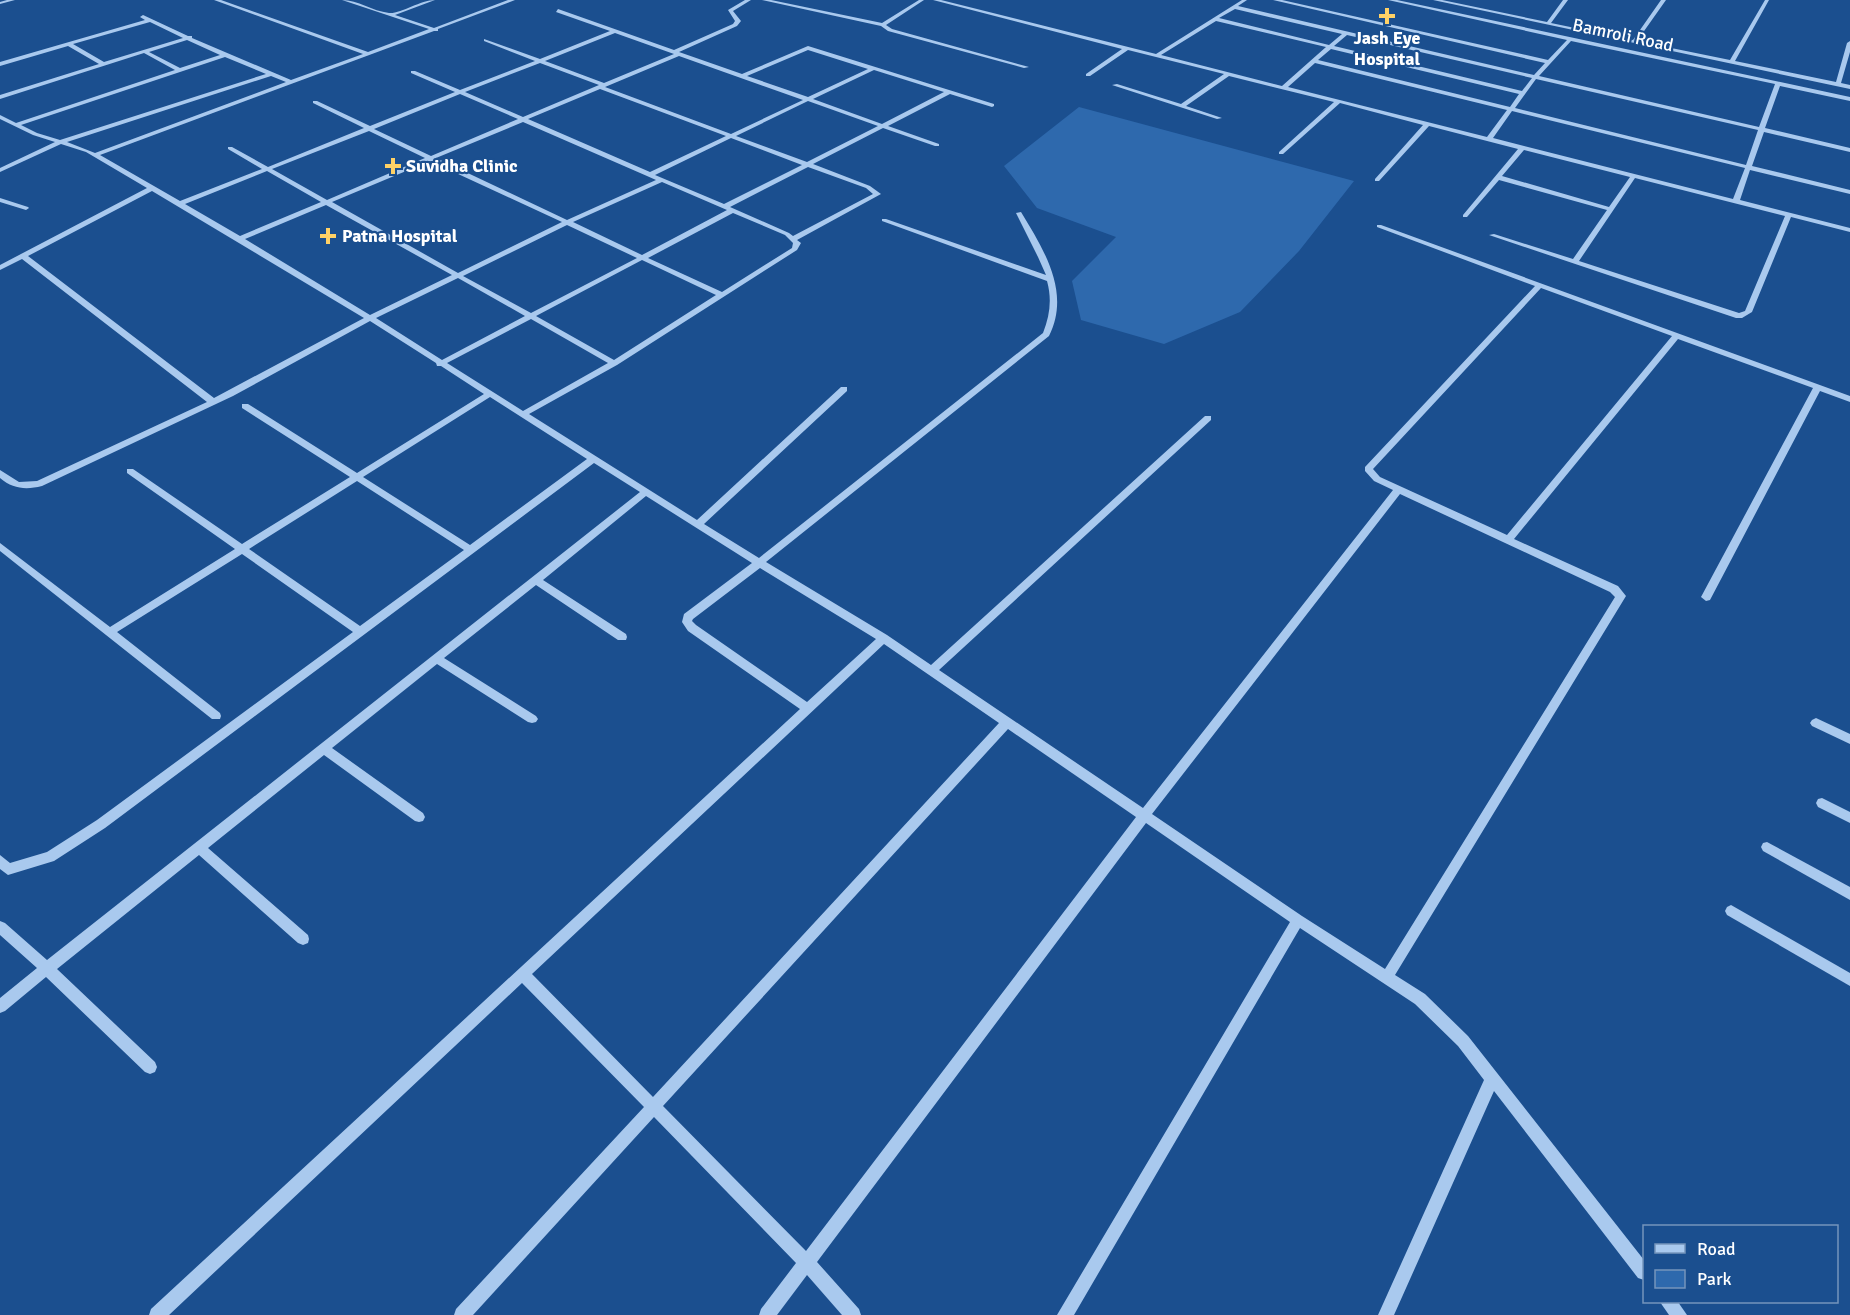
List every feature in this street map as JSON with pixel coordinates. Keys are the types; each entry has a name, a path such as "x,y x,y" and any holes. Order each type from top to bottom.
{"street":[{"path":"0,3 13,0"},
{"path":"216,0 369,54"},
{"path":"347,0 436,30"},
{"path":"391,15 433,0"},
{"path":"95,155 513,0"},
{"path":"239,239 676,53 735,25 738,21 730,11 749,0"},
{"path":"764,0 883,25 890,30 1026,67"},
{"path":"883,25 922,0"},
{"path":"935,0 1850,230"},
{"path":"1158,55 1245,0"},
{"path":"1275,0 1549,62"},
{"name":"Bamroli Road","path":"1390,0 1850,99"},
{"path":"1435,0 1850,87"},
{"path":"1548,24 1564,0"},
{"path":"1634,42 1664,0"},
{"path":"1732,62 1767,0"},
{"path":"1234,7 1850,150"},
{"path":"558,11 937,145"},
{"path":"143,17 292,83"},
{"path":"1215,19 1522,93"},
{"path":"0,64 151,20"},
{"path":"179,204 615,31"},
{"path":"1284,87 1346,33"},
{"path":"0,97 190,37"},
{"path":"486,39 730,136 868,187 878,194 793,239"},
{"path":"1489,139 1522,93 1570,39"},
{"path":"1838,85 1850,43"},
{"path":"68,44 104,64"},
{"path":"742,76 808,48 992,105"},
{"path":"1088,75 1127,48"},
{"path":"145,52 180,70"},
{"path":"15,125 225,55"},
{"path":"1313,61 1850,192"},
{"path":"649,175 874,68"},
{"path":"413,72 659,181 728,209 793,239 797,243 795,249 614,363 522,415"},
{"path":"1182,106 1228,73"},
{"path":"0,170 61,142 273,74"},
{"path":"1736,201 1778,83"},
{"path":"1115,86 1219,118"},
{"path":"440,364 532,317 807,165 949,92"},
{"path":"1281,153 1340,101"},
{"path":"315,102 722,295"},
{"path":"0,117 15,125 95,155 370,318 697,525 883,638 1298,920 1420,999 1441,1017 1492,1078 1643,1271"},
{"path":"1377,180 1428,123"},
{"path":"1465,216 1523,147"},
{"path":"230,148 614,363"},
{"path":"1575,262 1634,175"},
{"path":"1497,177 1610,209"},
{"path":"0,473 13,485 25,488 39,484 213,402 370,318 567,222 659,181"},
{"path":"0,268 152,188"},
{"path":"0,200 26,208"},
{"path":"807,708 692,628 687,622 688,617 1046,334 1051,324 1054,286 1019,213"},
{"path":"1492,235 1731,314 1745,315 1790,215"},
{"path":"884,220 1052,280"},
{"path":"1379,226 1850,399"},
{"path":"23,255 213,402"},
{"path":"1387,977 1621,596 1614,589 1369,473 1370,464 1540,285"},
{"path":"1508,540 1677,335"},
{"path":"1706,597 1818,387"},
{"path":"697,525 844,390"},
{"path":"111,632 489,394"},
{"path":"245,406 471,550"},
{"path":"931,670 1208,418"},
{"path":"0,861 8,869 50,857 101,824 593,459"},
{"path":"130,471 361,632"},
{"path":"767,1315 1144,816 1399,489"},
{"path":"0,1006 646,492"},
{"path":"0,546 216,716"},
{"path":"536,580 622,637"},
{"path":"157,1315 883,638"},
{"path":"437,659 532,719"},
{"path":"462,1315 1007,722"},
{"path":"1816,723 1850,739"},
{"path":"324,749 419,817"},
{"path":"1822,803 1850,818"},
{"path":"1767,847 1850,894"},
{"path":"199,848 303,939"},
{"path":"1731,911 1850,980"},
{"path":"1065,1315 1298,920"},
{"path":"0,927 150,1067"},
{"path":"523,974 806,1263 853,1315"},
{"path":"1386,1315 1492,1078"},
{"path":"1669,1303 1679,1315"}],"green space":[{"path":"1079,107 1354,181 1299,251 1240,312 1164,344 1081,320 1072,281 1116,237 1037,208 1004,166"}],"place":[{"name":"Jash Eye Hospital","path":"1387,16"},
{"name":"Suvidha Clinic","path":"393,166"},
{"name":"Patna Hospital","path":"328,236"}]}
